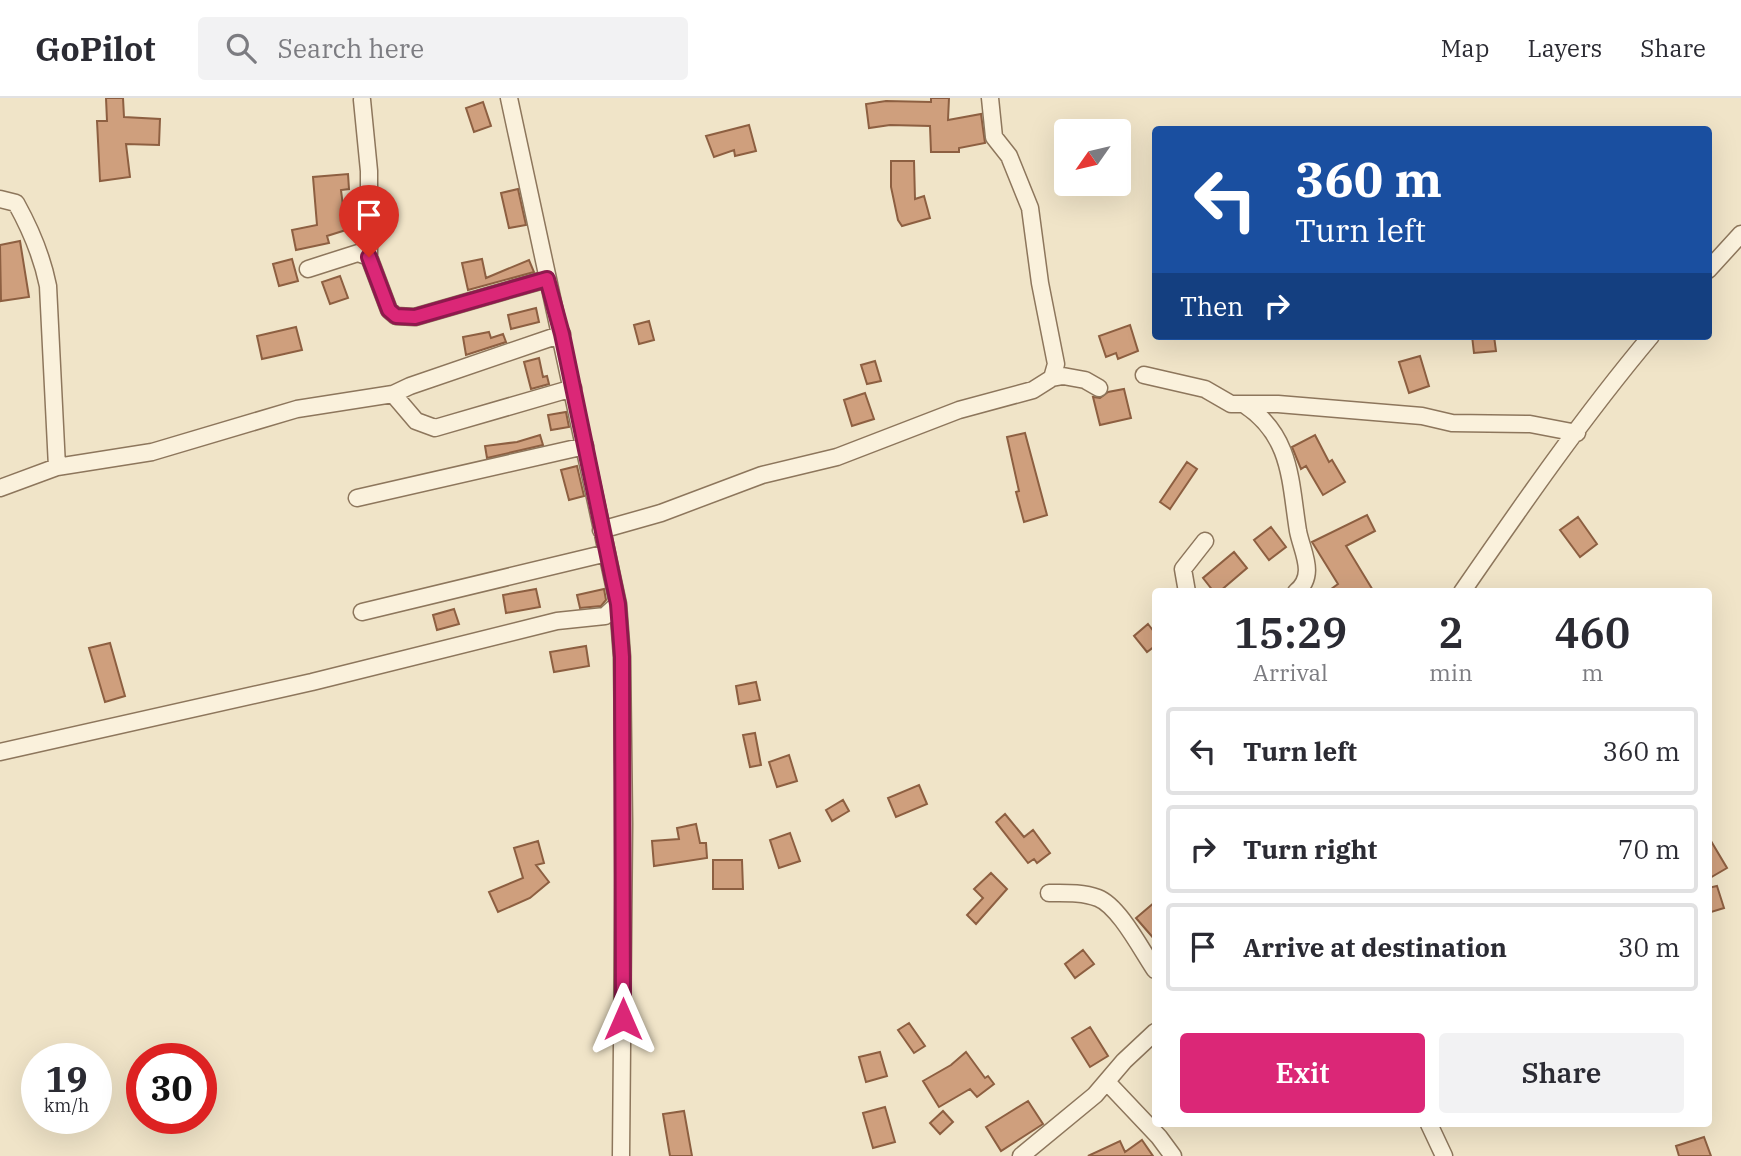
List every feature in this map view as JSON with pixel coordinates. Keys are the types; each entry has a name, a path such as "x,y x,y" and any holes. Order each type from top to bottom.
{"street":[{"path":"509,98 547,279 562,334 618,604 624,855 621,1156"},
{"path":"990,98 994,137 1009,156 1030,208 1040,284 1056,364 1052,378"},
{"path":"365,99 369,171 369,257 389,310 396,316 415,317 547,279"},
{"path":"0,199 16,203 44,262 48,286 57,467"},
{"path":"1712,266 1741,234"},
{"path":"308,269 358,253 369,257"},
{"path":"0,488 57,467 181,445 313,404 393,394 562,334"},
{"path":"1464,588 1478,565 1648,340"},
{"path":"1144,375 1205,389 1231,404 1278,404 1422,416 1452,423 1530,424 1577,433"},
{"path":"601,530 661,513 762,475 837,457 959,410 1033,390 1052,378 1063,376 1085,380 1099,388"},
{"path":"393,394 416,421 435,428 573,388"},
{"path":"1245,405 1269,425 1286,458 1294,493 1298,532 1308,564 1301,588"},
{"path":"357,498 585,446"},
{"path":"1186,588 1183,569 1205,541"},
{"path":"362,612 607,553"},
{"path":"0,752 312,682 557,621 605,616 618,604"},
{"path":"605,616 620,629"},
{"path":"1049,893 1100,898 1122,921 1152,966"},
{"path":"1021,1156 1107,1082 1124,1061 1152,1035"},
{"path":"1107,1082 1159,1137 1173,1156"},
{"path":"1430,1127 1444,1156"}],"building":[{"path":"106,98 123,98 124,117 160,119 159,145 126,144 130,177 100,181 97,121 107,121"},
{"path":"931,98 949,98 948,120 981,114 985,143 959,148 959,152 931,152 930,126 890,125 869,128 866,104 886,101 931,102"},
{"path":"483,102 491,126 474,132 466,108"},
{"path":"749,125 756,151 735,156 734,150 714,157 706,136"},
{"path":"891,161 914,161 915,199 924,196 930,218 902,226 898,220 891,187"},
{"path":"348,174 349,189 341,190 346,230 327,236 329,243 296,250 292,230 317,225 313,177"},
{"path":"518,189 526,225 509,228 501,193"},
{"path":"20,241 29,297 1,301 0,245"},
{"path":"292,259 298,281 279,286 273,264"},
{"path":"482,259 486,278 529,260 534,272 468,290 462,263"},
{"path":"340,276 348,298 330,304 322,282"},
{"path":"536,308 539,322 511,329 508,315"},
{"path":"649,321 654,340 639,344 634,325"},
{"path":"1130,325 1138,351 1118,359 1116,353 1106,357 1099,336"},
{"path":"296,327 302,350 262,359 257,336"},
{"path":"489,332 491,338 503,334 506,342 466,355 463,337"},
{"path":"1472,340 1495,340 1496,351 1474,353"},
{"path":"1420,356 1429,386 1409,393 1399,362"},
{"path":"539,358 543,377 547,376 549,384 531,389 524,362"},
{"path":"875,361 881,381 867,384 861,365"},
{"path":"1124,389 1131,418 1100,425 1093,397 1100,398 1108,392"},
{"path":"865,393 874,419 852,426 844,400"},
{"path":"566,412 569,427 551,430 548,415"},
{"path":"1025,433 1047,515 1024,522 1007,437"},
{"path":"540,435 543,445 487,458 485,446 517,442"},
{"path":"1315,435 1329,462 1332,460 1345,482 1323,495 1306,466 1301,469 1292,447"},
{"path":"1187,462 1197,469 1170,509 1160,502"},
{"path":"577,466 584,496 569,500 561,470"},
{"path":"1367,515 1375,531 1346,546 1372,588 1332,588 1338,584 1312,542"},
{"path":"1578,517 1597,544 1580,557 1560,530"},
{"path":"1271,527 1286,547 1269,560 1254,540"},
{"path":"1234,552 1247,568 1224,588 1211,588 1203,578"},
{"path":"536,589 540,607 506,613 503,595"},
{"path":"604,589 606,600 601,606 580,608 577,595"},
{"path":"454,609 459,624 437,630 433,615"},
{"path":"1148,624 1152,629 1152,648 1147,652 1134,636"},
{"path":"110,643 125,696 105,702 89,648"},
{"path":"586,646 589,666 554,672 550,652"},
{"path":"756,682 760,700 739,704 736,686"},
{"path":"755,733 761,765 750,767 743,735"},
{"path":"789,755 797,781 777,787 769,762"},
{"path":"919,785 927,804 896,817 888,798"},
{"path":"843,800 849,811 832,821 826,810"},
{"path":"1005,814 1024,837 1033,830 1050,853 1037,863 1034,859 1028,863 996,822"},
{"path":"696,824 700,843 706,843 707,858 654,866 652,841 679,839 677,828"},
{"path":"790,833 800,861 779,868 770,840"},
{"path":"538,841 544,863 536,865 549,882 530,898 498,912 489,892 523,878 514,848"},
{"path":"1712,843 1727,868 1712,877"},
{"path":"713,860 742,860 743,889 713,889"},
{"path":"991,873 1007,889 976,924 967,915 983,898 974,889"},
{"path":"1717,886 1724,908 1712,912 1712,887"},
{"path":"1152,905 1152,937 1136,918"},
{"path":"1083,950 1094,964 1075,978 1065,964"},
{"path":"909,1023 925,1046 914,1053 898,1030"},
{"path":"1090,1027 1108,1056 1090,1067 1072,1038"},
{"path":"880,1052 887,1076 866,1082 859,1057"},
{"path":"966,1052 985,1078 988,1076 994,1084 977,1097 970,1089 939,1107 923,1081 951,1065"},
{"path":"1028,1101 1043,1124 1001,1151 986,1127"},
{"path":"885,1107 895,1142 873,1148 863,1113"},
{"path":"684,1111 692,1156 670,1156 663,1114"},
{"path":"943,1111 953,1122 940,1134 930,1123"},
{"path":"1704,1137 1711,1156 1679,1156 1676,1146"},
{"path":"1142,1140 1153,1156 1088,1156 1120,1141 1125,1152"}],"route":[{"path":"369,257 389,310 396,316 415,317 547,279 562,334 618,604 622,657 623,1019"}]}
